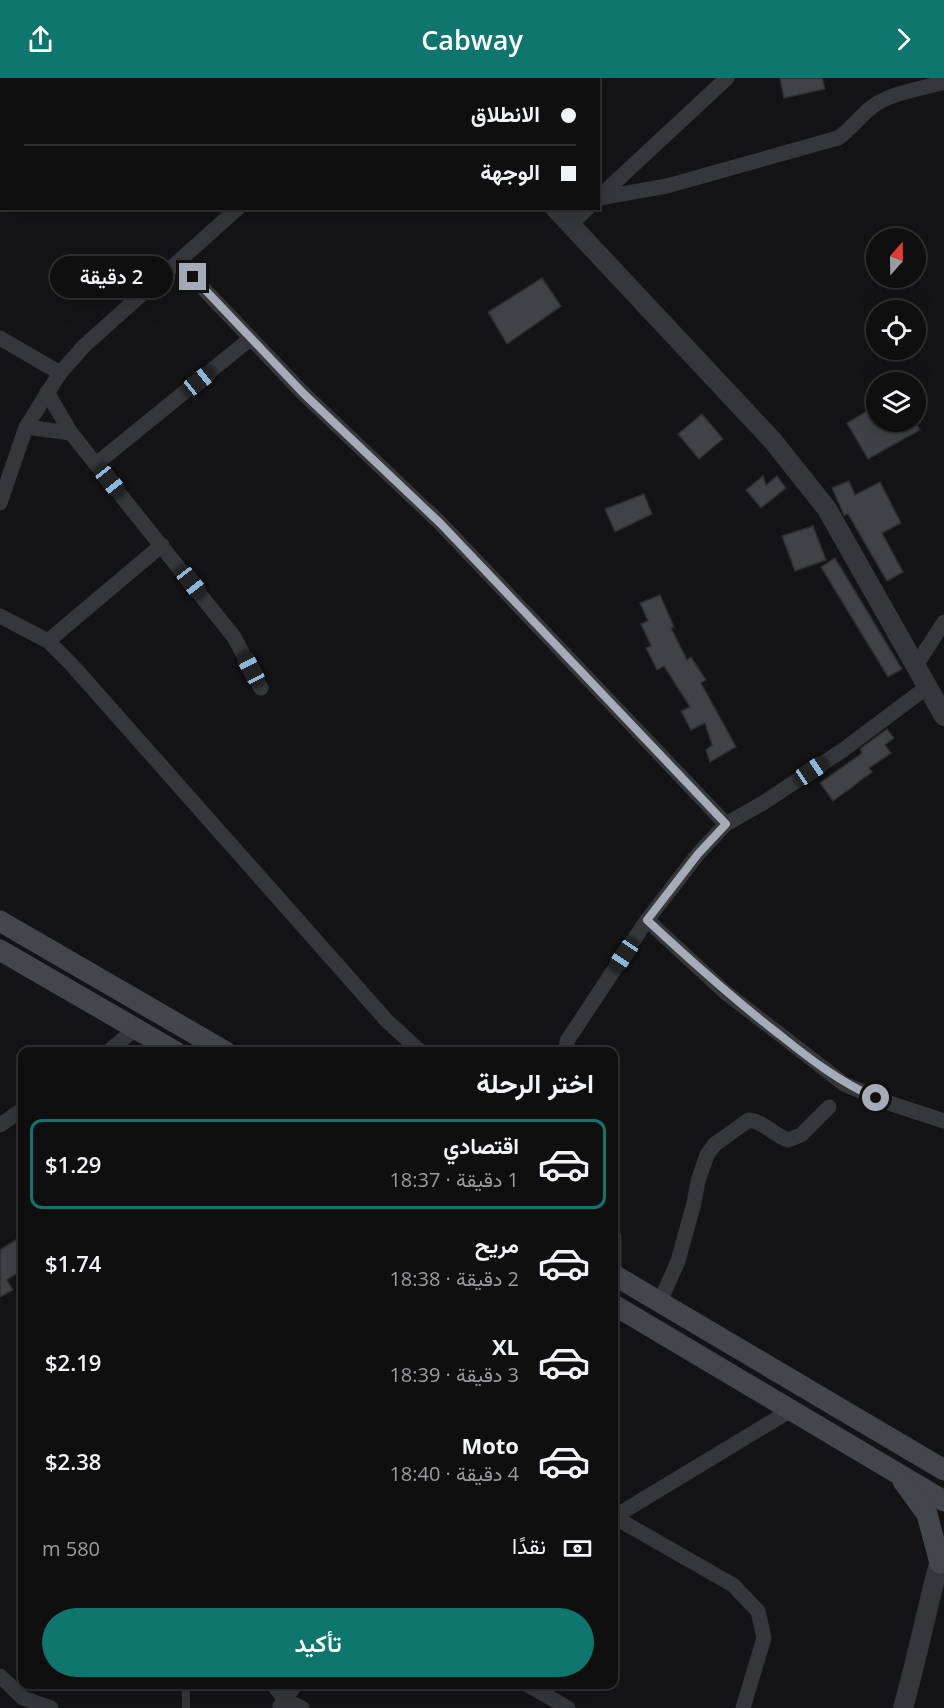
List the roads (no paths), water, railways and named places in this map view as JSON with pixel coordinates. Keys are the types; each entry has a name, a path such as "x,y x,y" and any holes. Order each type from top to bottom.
{"main road":[{"path":"0,921 217,1047"},
{"path":"0,950 168,1047"},
{"path":"618,1277 944,1470"},
{"path":"618,1307 944,1501"},
{"path":"916,1452 944,1448"},
{"path":"895,1471 927,1514 942,1555"}],"street":[{"path":"600,197 727,78"},
{"path":"600,198 668,186 838,138 851,129 863,113 885,99 944,82"},
{"path":"0,503 26,427 60,373 84,345 236,210"},
{"path":"557,210 773,441 827,509 944,716"},
{"path":"570,225 586,210"},
{"path":"178,262 304,394 441,524 726,824"},
{"path":"0,338 60,373"},
{"path":"96,464 250,339"},
{"path":"47,392 71,433 234,636 261,688"},
{"path":"26,427 71,433"},
{"path":"48,641 162,545"},
{"path":"0,616 48,641 387,1021 416,1047"},
{"path":"915,666 944,622"},
{"path":"566,1047 567,1041 647,920 698,854 726,824 843,750 927,687"},
{"path":"647,920 725,992 844,1084 892,1104 944,1121"},
{"path":"114,1047 136,1028"},
{"path":"660,1302 678,1261 702,1167 715,1144 749,1120 760,1121 776,1136 788,1140 801,1136 829,1107"},
{"path":"0,1125 18,1113"},
{"path":"618,1515 790,1410"},
{"path":"618,1519 733,1585 758,1611 764,1638 743,1708"},
{"path":"921,1646 926,1608 942,1555"},
{"path":"903,1708 921,1646 944,1592"},
{"path":"0,1676 22,1703 51,1708"},
{"path":"275,1689 282,1704"},
{"path":"282,1704 292,1689"},
{"path":"535,1689 568,1708"},
{"path":"282,1704 302,1708"}],"lane":[{"path":"184,1689 186,1708"}]}
